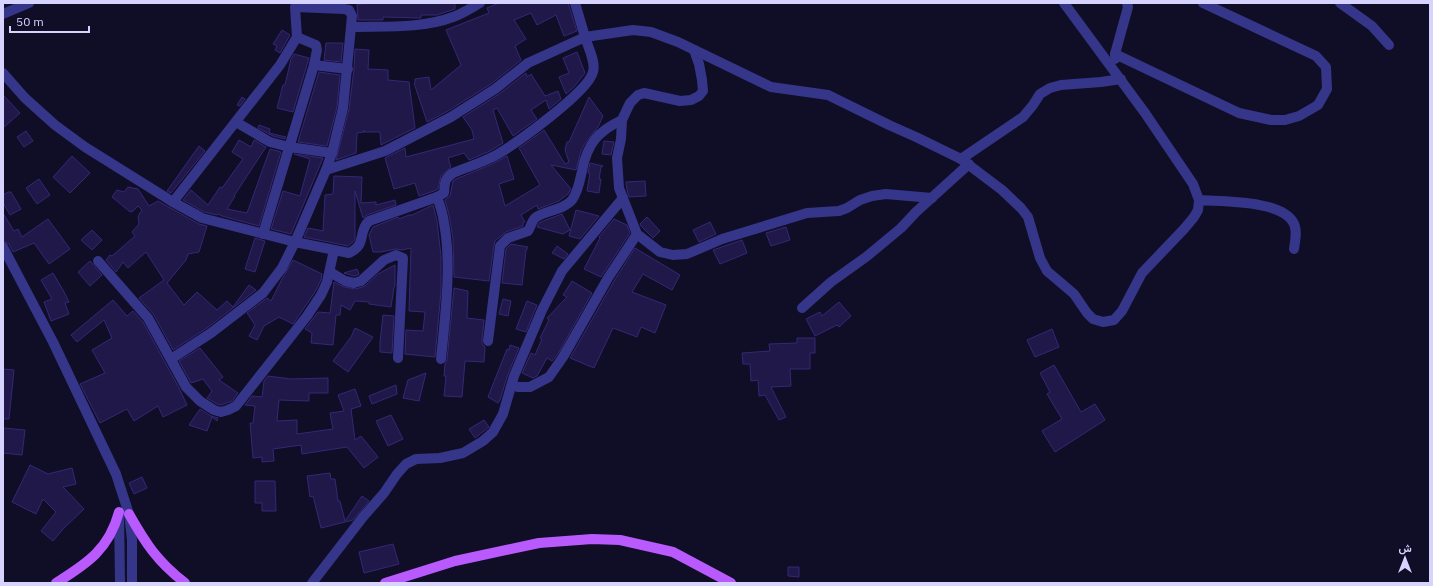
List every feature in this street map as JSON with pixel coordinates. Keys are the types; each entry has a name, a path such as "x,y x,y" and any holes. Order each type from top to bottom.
{"main road":[{"path":"56,583 89,560 101,549 124,513 158,558 185,583"},
{"path":"385,583 455,561 540,544 592,539 620,540 673,552 732,583"}],"street":[{"path":"3,14 28,3"},
{"path":"351,27 398,26 437,22 454,17 480,3"},
{"path":"3,73 25,98 85,147 173,202 202,218 296,242 349,253 356,250 361,243 366,224 369,221 437,197 444,193 447,177 497,154 539,126 582,90 590,80 594,66 575,3"},
{"path":"326,170 385,151 451,117 495,89 528,63 585,37 633,30 651,32 694,50 771,87 828,95 965,162 1002,190 1021,208 1028,217 1040,258 1047,270 1074,294 1087,313 1093,319 1103,322 1114,320 1122,311 1142,273 1194,217 1198,210 1200,200 1193,184 1118,75 1064,3"},
{"path":"1118,75 1115,54 1128,7 1127,3"},
{"path":"1115,54 1238,113 1271,120 1285,120 1299,116 1318,105 1328,89 1326,67 1316,56 1203,3"},
{"path":"1340,3 1372,26 1389,45"},
{"path":"171,359 211,333 263,293 282,268 296,242 332,153 343,108 352,16 349,10 294,5 297,37 280,65 173,202"},
{"path":"263,234 318,50 316,45 297,37"},
{"path":"694,50 699,64 702,80 703,91 699,96 691,100 680,101 644,93 638,95 630,103 622,120 621,139 617,158 619,188 637,234 660,252 673,255 687,254 722,239 807,213 839,211 848,208 860,200 872,196 886,194 932,198"},
{"path":"314,65 348,69"},
{"path":"802,308 831,282 866,257 901,228 932,198 965,162 1023,117 1040,94 1061,84 1101,82 1118,75"},
{"path":"488,341 500,246 508,238 528,231 536,218 558,209 571,201 579,184 583,162 590,146 598,135 609,126 622,120"},
{"path":"236,122 270,142 289,147 332,153"},
{"path":"437,197 444,222 447,243 445,324 440,359"},
{"path":"312,583 384,493 396,474 406,464 416,460 440,458 463,453 493,432 503,414 514,376 542,310 562,271 623,198"},
{"path":"1200,200 1268,206 1281,211 1293,222 1296,236 1294,249"},
{"path":"512,385 518,387 530,387 549,378 563,358 608,278 637,234"},
{"path":"3,247 53,342 116,474 122,493 124,513 120,583"},
{"path":"98,261 148,318 186,387 200,401 214,410 221,412 236,406 307,316 321,295 327,282 334,250"},
{"path":"330,272 345,281 354,283 361,280 384,260 396,255 404,258 398,358"},
{"path":"124,513 132,540 132,583"}],"building":[{"path":"455,3 455,9 437,15 421,15 421,18 383,17 383,20 358,20 357,4"},
{"path":"499,3 568,3 577,31 564,36 556,15 537,25 531,13 514,20 526,39 515,46 521,60 491,84 448,111 427,122 414,83 415,79 429,77 431,90 461,65 446,30 489,13 487,8"},
{"path":"282,30 290,35 280,53 275,50 277,46 273,44"},
{"path":"326,43 343,43 341,62 324,60"},
{"path":"355,49 369,50 368,69 388,70 388,80 409,82 415,128 381,145 380,132 357,133 356,153 336,160 349,109"},
{"path":"577,52 585,73 574,87 566,94 559,77 569,73 563,58"},
{"path":"294,54 309,58 293,112 277,108 283,85 285,85 291,59"},
{"path":"319,72 340,75 337,107 327,146 298,142"},
{"path":"526,73 527,77 531,74 545,96 558,91 561,99 549,109 546,100 531,110 537,119 513,136 497,108 493,110 503,143 490,151 469,160 464,153 448,158 451,167 441,176 438,189 434,191 419,196 415,183 394,189 385,158 405,148 406,157 474,139 472,130 463,117 499,94"},
{"path":"3,95 20,113 3,128"},
{"path":"242,97 245,99 240,106 237,105"},
{"path":"589,97 603,116 598,127 585,143 581,151 576,170 551,165 571,189 568,194 559,201 538,209 537,205 521,215 525,222 523,223 523,226 506,232 495,241 489,281 454,277 453,238 445,200 450,196 453,181 507,156 514,179 499,184 505,206 540,185 519,148 544,130 565,164 569,162 565,150 567,142 569,142"},
{"path":"259,125 270,129 269,133 286,137 285,139 273,136 258,128"},
{"path":"26,131 33,141 24,147 17,137"},
{"path":"239,140 251,147 254,140 266,147 227,209 247,213 270,149 281,152 259,226 218,214 204,212 183,200 191,190 208,205 220,187 222,188 243,159 232,152"},
{"path":"604,141 614,142 611,155 602,154"},
{"path":"199,146 205,151 171,193 167,191"},
{"path":"294,154 323,158 291,234 271,229 283,191 300,196 310,159"},
{"path":"72,156 90,173 70,193 53,177"},
{"path":"590,163 603,166 601,167 599,179 601,179 599,193 587,191"},
{"path":"334,176 362,177 361,203 376,202 376,205 395,200 396,205 367,215 363,218 355,191 355,239 348,246 304,237 308,228 323,231 325,195 333,194"},
{"path":"39,179 50,195 37,204 26,188"},
{"path":"645,181 646,196 629,197 626,182"},
{"path":"128,187 138,189 149,206 158,201 199,224 207,226 199,252 188,254 186,260 167,283 184,305 197,292 217,310 227,301 233,307 249,285 256,290 207,328 173,350 154,315 139,298 164,280 146,252 128,268 123,262 116,272 106,260 110,255 112,256 135,236 132,232 139,224 138,216 142,210 138,206 132,212 129,211 112,197 117,190 124,192"},
{"path":"11,192 21,209 10,215 3,203 3,195"},
{"path":"433,205 437,221 441,256 441,291 435,357 405,354 406,330 423,331 425,312 409,311 411,248 373,252 369,235 373,227 398,217 399,219 412,215"},
{"path":"576,210 599,216 580,239 569,236"},
{"path":"3,213 14,231 18,229 22,237 48,219 70,249 49,264 34,243 13,252 9,244 3,241"},
{"path":"562,214 570,230 563,234 537,227 539,223"},
{"path":"647,217 660,231 653,238 640,224"},
{"path":"614,219 627,225 630,233 601,277 584,269 600,238 599,237"},
{"path":"710,222 716,234 699,242 693,230"},
{"path":"786,227 790,240 771,246 766,233"},
{"path":"92,230 102,240 92,250 81,240"},
{"path":"255,238 265,241 255,272 245,269"},
{"path":"742,240 747,253 720,264 713,250"},
{"path":"511,244 528,247 526,251 522,285 502,283 506,249"},
{"path":"557,246 568,254 564,259 552,253"},
{"path":"635,248 680,275 672,290 643,274 632,292 666,305 655,333 641,327 637,337 613,328 594,368 570,358 614,281"},
{"path":"293,260 322,274 321,280 315,292 293,324 279,317 264,326 257,340 249,336 255,325 247,313 267,298 271,301"},
{"path":"90,261 102,275 90,286 78,272"},
{"path":"395,265 395,286 391,307 369,304 369,302 355,301 350,310 341,305 340,315 336,315 333,345 311,343 312,333 305,329 318,312 330,313 334,282 344,287 356,289 365,286 378,274"},
{"path":"357,269 358,275 354,276 344,273"},
{"path":"53,273 69,302 65,303 69,314 51,321 44,302 52,299 41,280"},
{"path":"572,281 592,293 558,354 552,361 547,358 537,376 533,378 522,373 531,353 535,355 542,339 540,338 549,320 547,318 567,297 563,295"},
{"path":"454,288 468,291 467,318 484,320 482,344 485,347 484,362 465,361 462,397 444,396 446,376 444,376 445,364 447,360"},
{"path":"503,299 511,301 508,316 499,314"},
{"path":"113,300 127,316 133,311 143,322 187,405 163,417 158,406 134,421 127,409 100,423 80,384 105,373 92,350 112,338 104,320 77,342 71,335"},
{"path":"527,301 537,305 526,332 516,329"},
{"path":"839,302 851,316 839,327 837,325 815,336 806,319 820,312 822,316"},
{"path":"383,315 394,316 392,353 380,352"},
{"path":"355,328 373,337 348,372 333,361 351,337"},
{"path":"1052,329 1059,347 1035,357 1027,340"},
{"path":"797,338 815,338 815,353 810,353 810,369 790,369 791,386 771,387 786,417 779,420 765,395 759,396 758,380 751,381 750,364 743,364 742,353 770,351 769,344 797,343"},
{"path":"510,345 519,348 498,403 488,397 507,349 509,350"},
{"path":"200,348 223,377 219,380 238,393 232,401 221,405 217,404 207,398 212,391 203,379 191,383 179,361"},
{"path":"1054,365 1081,412 1095,404 1105,420 1055,452 1042,431 1062,419 1047,394 1050,392 1040,373"},
{"path":"3,369 14,370 9,419 3,419"},
{"path":"426,373 419,401 403,398 408,380"},
{"path":"268,376 291,379 328,378 328,393 309,393 309,401 279,400 277,421 297,420 297,434 333,429 330,413 344,411 338,395 355,389 361,406 351,409 355,440 361,436 378,457 364,468 347,447 302,454 301,445 273,449 274,461 262,462 262,457 253,458 250,423 253,423 255,406 245,405 252,396 262,397 264,381"},
{"path":"396,385 397,394 372,404 369,396"},
{"path":"200,409 211,416 218,418 217,421 212,417 207,431 189,425"},
{"path":"391,415 403,439 388,446 376,421"},
{"path":"484,420 489,427 475,438 469,429"},
{"path":"3,428 25,430 22,455 3,453"},
{"path":"30,465 48,474 72,468 76,484 63,487 84,509 53,541 41,531 56,512 43,499 36,514 12,502"},
{"path":"330,473 331,479 335,479 338,501 340,501 345,521 362,496 369,501 353,520 321,528 313,496 310,497 307,476"},
{"path":"142,477 147,488 134,494 129,483"},
{"path":"255,481 275,481 276,511 262,511 262,503 255,503"},
{"path":"393,544 399,564 364,573 359,552"},
{"path":"788,567 799,567 799,577 788,576"}]}
